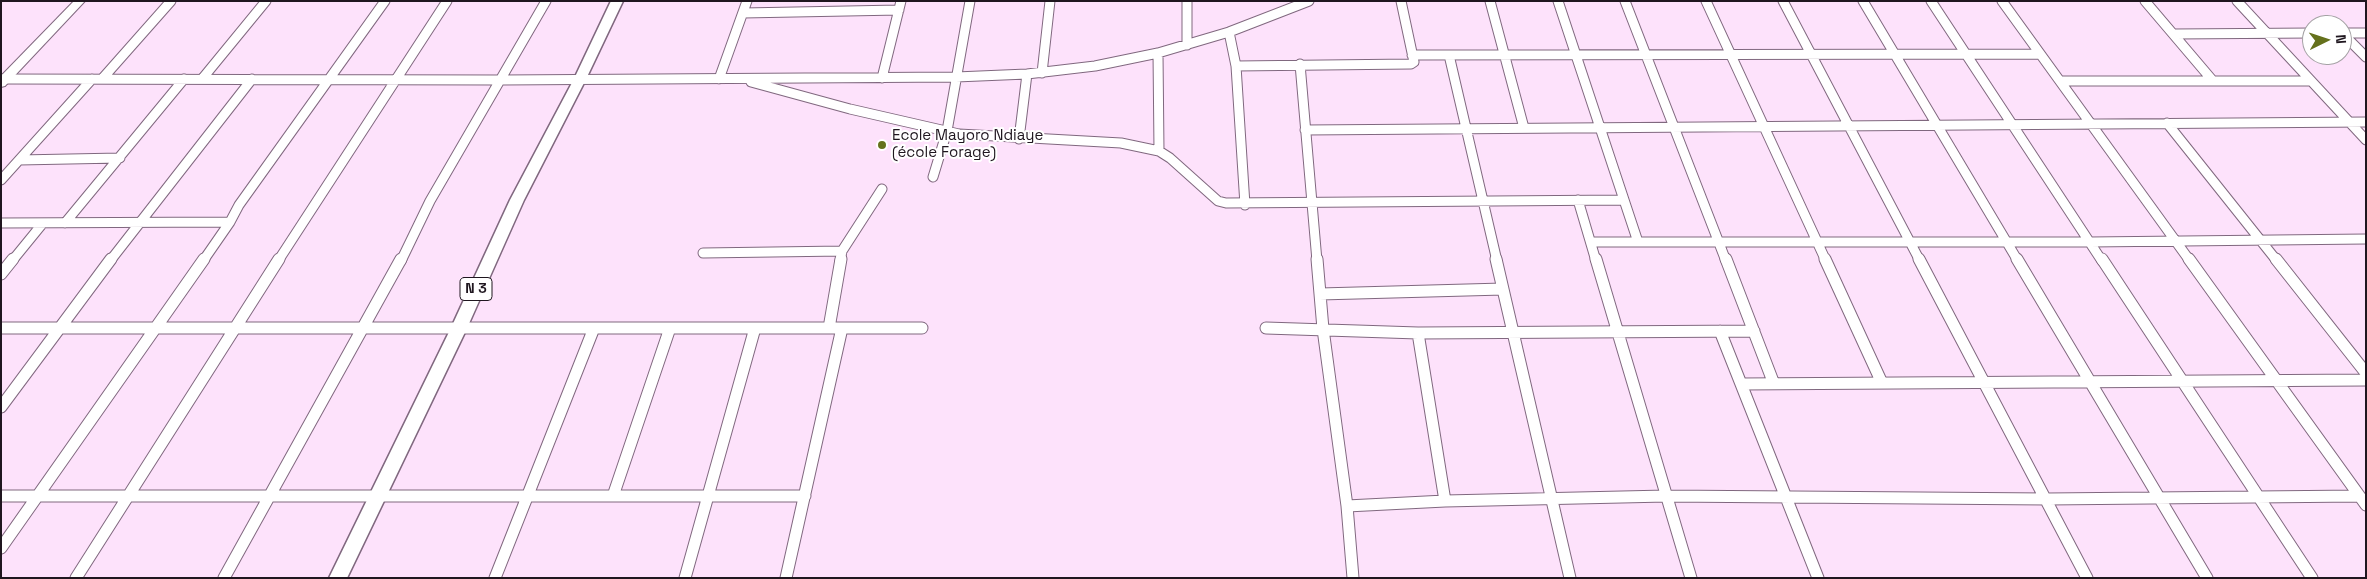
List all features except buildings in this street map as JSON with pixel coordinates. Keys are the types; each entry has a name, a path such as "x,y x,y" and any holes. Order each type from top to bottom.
{"main road":[{"name":"N 3","path":"338,578 517,200 580,79 617,1"}],"street":[{"path":"3,80 80,1"},
{"path":"102,79 171,1"},
{"path":"202,79 266,1"},
{"path":"1,548 230,222 239,205 385,1"},
{"path":"76,578 314,204 447,1"},
{"path":"224,578 399,264 430,201 502,80 546,1"},
{"path":"719,79 747,1"},
{"path":"839,11 842,1"},
{"path":"933,177 947,131 970,1"},
{"path":"1042,72 1050,1"},
{"path":"1187,1 1187,45"},
{"path":"1276,1 1277,13"},
{"path":"3,80 331,78 397,80 739,79 956,77 1027,74 1095,66 1158,53 1229,32 1309,1"},
{"path":"1236,66 1300,64 1408,65 1414,62 1401,1"},
{"path":"1490,1 1524,128"},
{"path":"1558,1 1638,242"},
{"path":"1625,1 1774,384"},
{"path":"1706,1 1882,384"},
{"path":"1784,1 2087,578"},
{"path":"1863,1 2207,578"},
{"path":"1931,1 2312,578"},
{"path":"2002,1 2363,500"},
{"path":"2146,1 2213,81"},
{"path":"2237,1 2366,140"},
{"path":"743,13 839,11 900,6 882,78"},
{"path":"1229,32 1236,66 1245,204"},
{"path":"2352,33 2366,32"},
{"path":"2174,34 2302,33"},
{"path":"2352,43 2366,57"},
{"path":"1158,53 1159,151"},
{"path":"1412,55 2040,54"},
{"path":"1449,55 1570,578"},
{"path":"1300,64 1323,329 1347,506 1353,578"},
{"path":"1019,139 1027,74"},
{"path":"1,180 92,79"},
{"path":"64,223 184,79"},
{"path":"1,406 139,222 252,79"},
{"path":"739,79 850,109 960,134 1019,139 1121,143 1159,151 1170,158 1218,201 1245,204 1312,204 1624,200"},
{"path":"2060,81 2311,81"},
{"path":"1305,130 2366,122"},
{"path":"2167,123 2366,373"},
{"path":"20,160 120,158"},
{"path":"829,328 842,251 882,188"},
{"path":"1578,200 1691,578"},
{"path":"1,223 230,222"},
{"path":"1,274 43,223"},
{"path":"1590,242 2365,240"},
{"path":"703,253 842,251"},
{"path":"1320,294 1503,290"},
{"path":"1,328 922,328"},
{"path":"496,578 594,328"},
{"path":"613,496 670,328"},
{"path":"685,578 755,328"},
{"path":"786,578 842,328"},
{"path":"1266,328 1418,332 1754,331"},
{"path":"1720,331 1818,578"},
{"path":"1418,332 1445,501"},
{"path":"1741,384 2366,380"},
{"path":"1,496 805,496"},
{"path":"1347,506 1445,501 1666,496 2047,499 2258,496 2363,500"}],"place":[{"name":"Ecole Mayoro Ndiaye (école Forage)","path":"882,145"}]}
